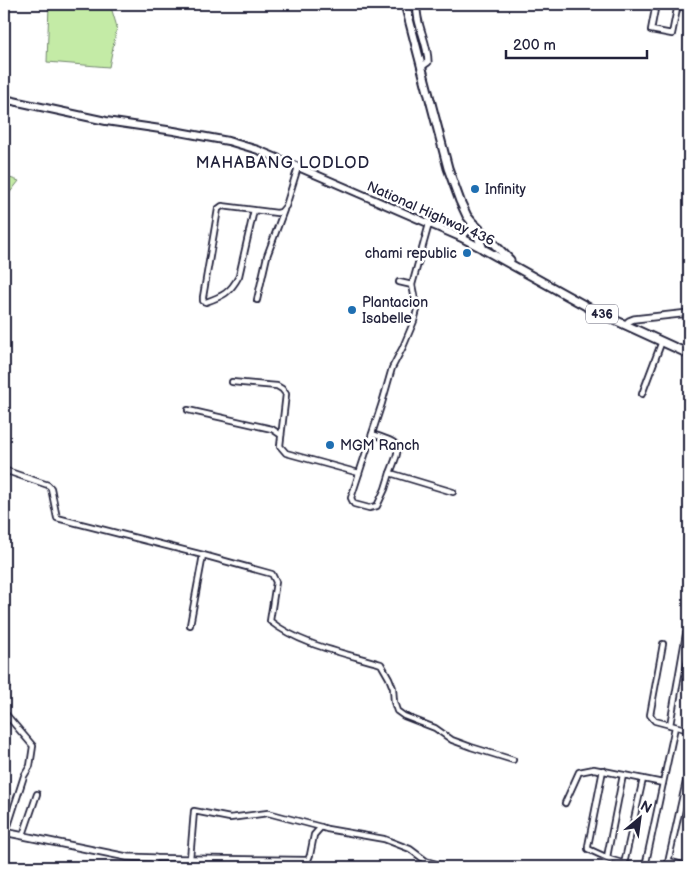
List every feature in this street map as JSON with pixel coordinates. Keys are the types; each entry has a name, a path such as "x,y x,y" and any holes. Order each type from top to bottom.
{"main road":[{"path":"405,4 448,168 460,201 472,222 518,268"},
{"name":"National Highway 436","path":"4,99 106,121 228,141 258,150 460,237 588,307 689,354"},
{"path":"460,237 471,227 472,222"},
{"path":"472,222 483,249"}],"street":[{"path":"417,4 416,14 428,55 428,62 421,67"},
{"path":"656,4 651,30 672,34 678,4"},
{"path":"684,4 689,5"},
{"path":"257,300 267,256 298,167"},
{"path":"254,210 239,276 234,286 222,297 204,301 203,297 218,209 222,206 254,210 277,213 281,212 286,206"},
{"path":"372,434 394,442 398,453 377,506 369,508 354,504 351,498 392,368 404,347 418,310 412,285 428,224"},
{"path":"399,282 412,285"},
{"path":"626,325 628,321 634,318 689,313"},
{"path":"642,394 662,341"},
{"path":"232,382 277,386 286,394 280,446 286,453 359,473"},
{"path":"188,410 272,429 281,435"},
{"path":"4,470 48,485 51,488 57,518 272,574 276,582 270,621 280,629 302,640 381,664 393,688 396,711 435,728 452,740 513,760"},
{"path":"390,473 453,492"},
{"path":"190,625 202,555"},
{"path":"644,867 663,783 686,634"},
{"path":"663,644 650,715 655,722 689,730"},
{"path":"4,712 33,746 30,766 24,776 5,832 4,867"},
{"path":"566,803 579,772 594,768 663,783"},
{"path":"668,867 689,768"},
{"path":"603,770 588,849 636,867"},
{"path":"606,857 623,774"},
{"path":"624,864 643,779"},
{"path":"23,835 37,794"},
{"path":"190,859 194,811 230,818 268,813 327,829 384,839 410,849 426,861 447,867"},
{"path":"308,867 314,835 321,826"},
{"path":"5,832 127,857 308,860"},
{"path":"152,867 155,858"},
{"path":"669,861 689,865"}],"green space":[{"path":"49,4 110,4 117,27 109,67 47,62"},
{"path":"4,176 19,181 4,200"}],"place":[{"name":"Infinity","path":"475,189"},
{"name":"chami republic","path":"467,253"},
{"name":"Plantacion Isabelle","path":"352,310"},
{"name":"MGM Ranch","path":"330,445"}],"district":[{"name":"MAHABANG LODLOD","path":"283,162"}]}
